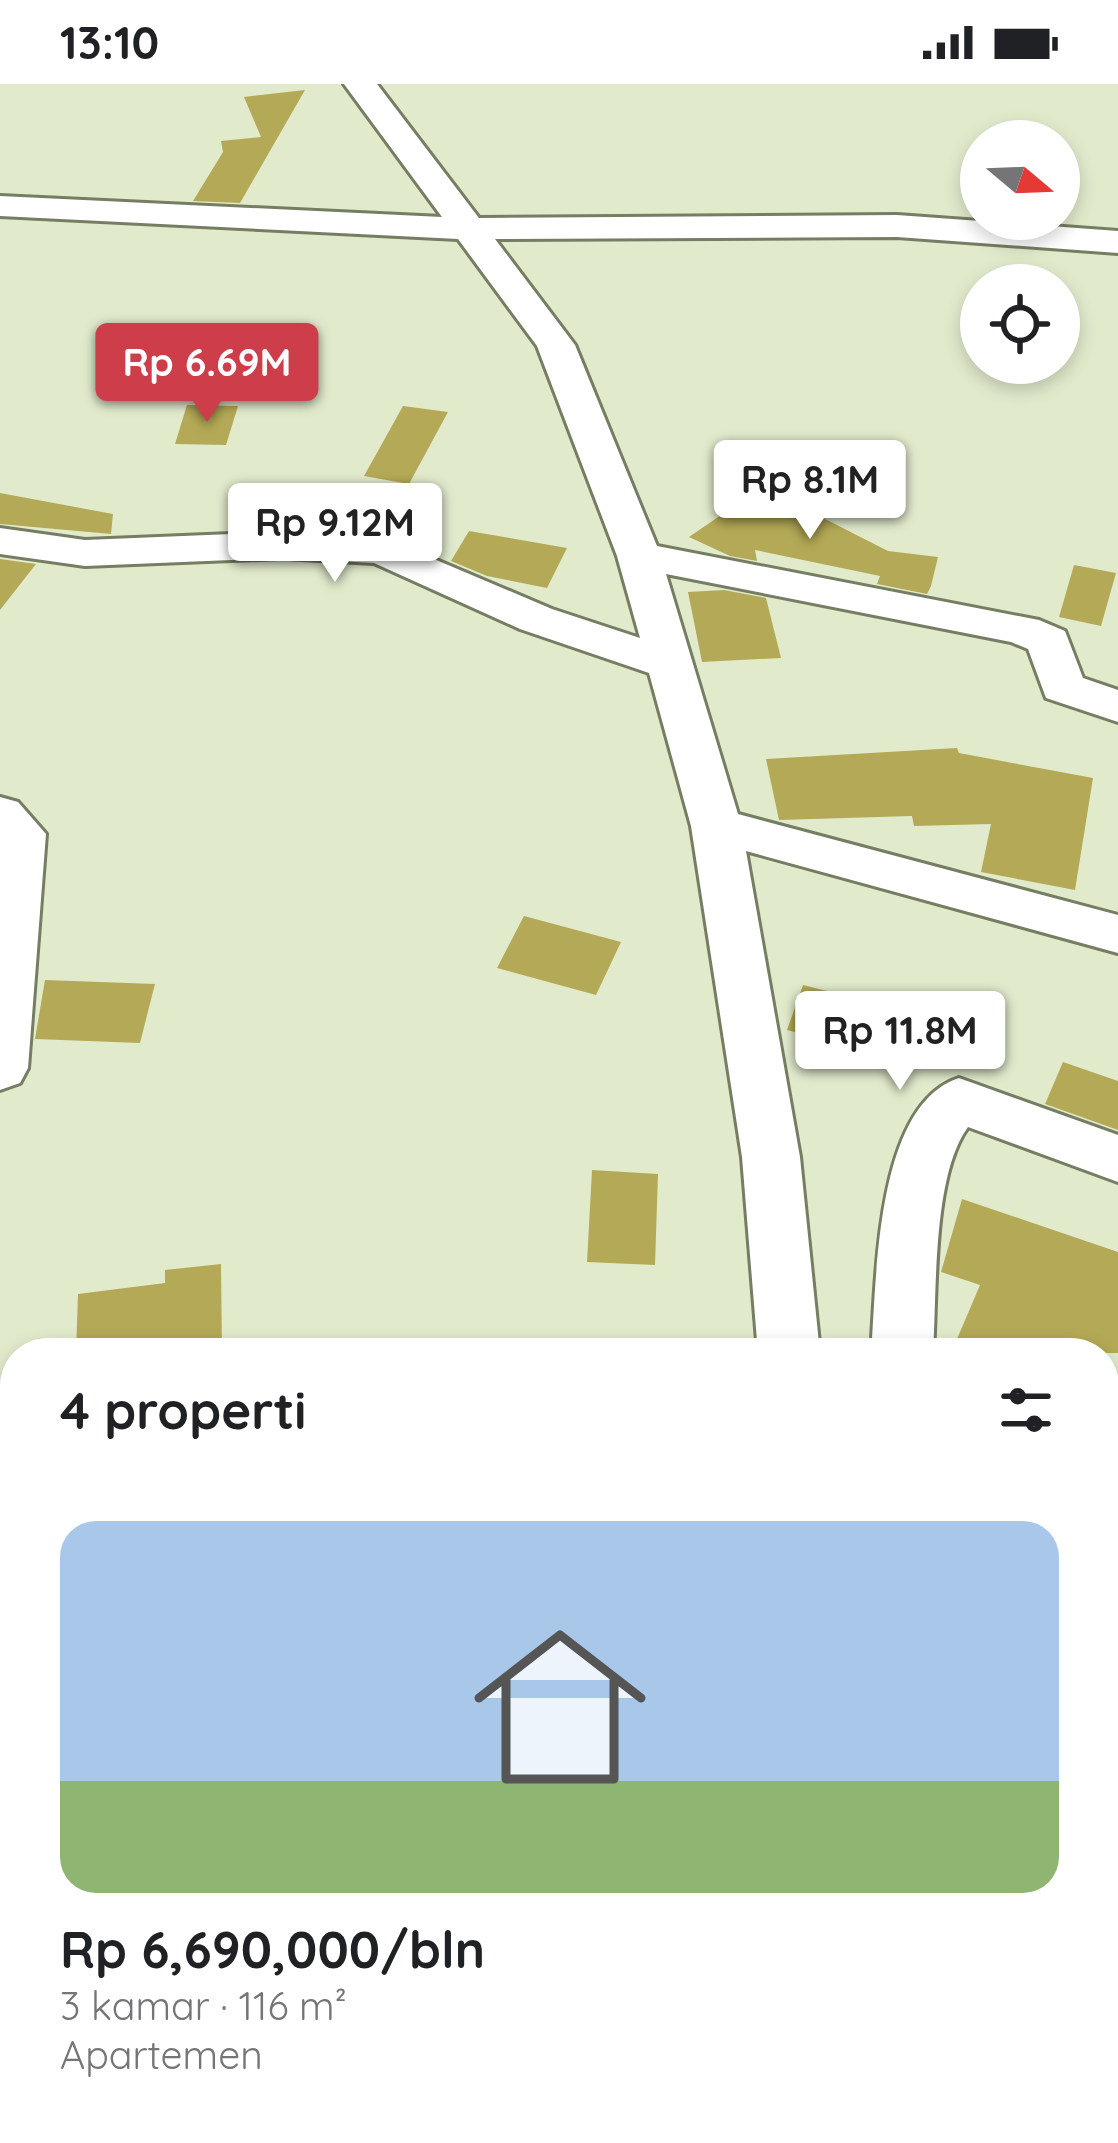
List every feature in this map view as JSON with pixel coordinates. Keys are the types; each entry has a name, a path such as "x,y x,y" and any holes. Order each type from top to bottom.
{"street":[{"path":"360,84 556,345 639,556 716,826 771,1157 788,1338"},
{"path":"0,206 466,229 897,226 1118,242"},
{"path":"0,541 85,553 283,545 382,550 536,619 670,664"},
{"path":"639,556 1023,630 1049,641 1062,687 1118,707"},
{"path":"0,814 20,835 0,1068"},
{"path":"716,826 1118,934"},
{"path":"904,1338 924,1156 945,1108 958,1100 1118,1159"}],"building":[{"path":"305,90 240,203 193,201 223,152 221,141 261,137 244,97"},
{"path":"187,405 238,406 226,445 175,444"},
{"path":"403,406 448,412 409,484 364,476"},
{"path":"762,487 888,551 938,557 927,594 877,584 880,576 755,550 757,561 730,556 689,537"},
{"path":"0,493 113,514 111,534 0,524"},
{"path":"469,531 567,548 547,588 487,576 451,561"},
{"path":"0,559 36,564 0,610"},
{"path":"1074,565 1116,573 1101,626 1059,617"},
{"path":"724,590 766,598 781,658 702,662 688,592"},
{"path":"957,748 959,753 1093,778 1075,890 981,872 991,824 914,826 912,816 779,820 766,759"},
{"path":"524,916 621,942 596,995 497,968"},
{"path":"45,980 155,984 140,1043 35,1039"},
{"path":"803,985 941,1020 927,1067 787,1030"},
{"path":"1063,1062 1118,1081 1118,1130 1045,1104"},
{"path":"592,1170 658,1174 655,1265 587,1262"},
{"path":"962,1199 1118,1252 1118,1338 957,1338 980,1285 941,1272"},
{"path":"221,1264 222,1338 77,1338 78,1294 165,1283 165,1270"}]}
